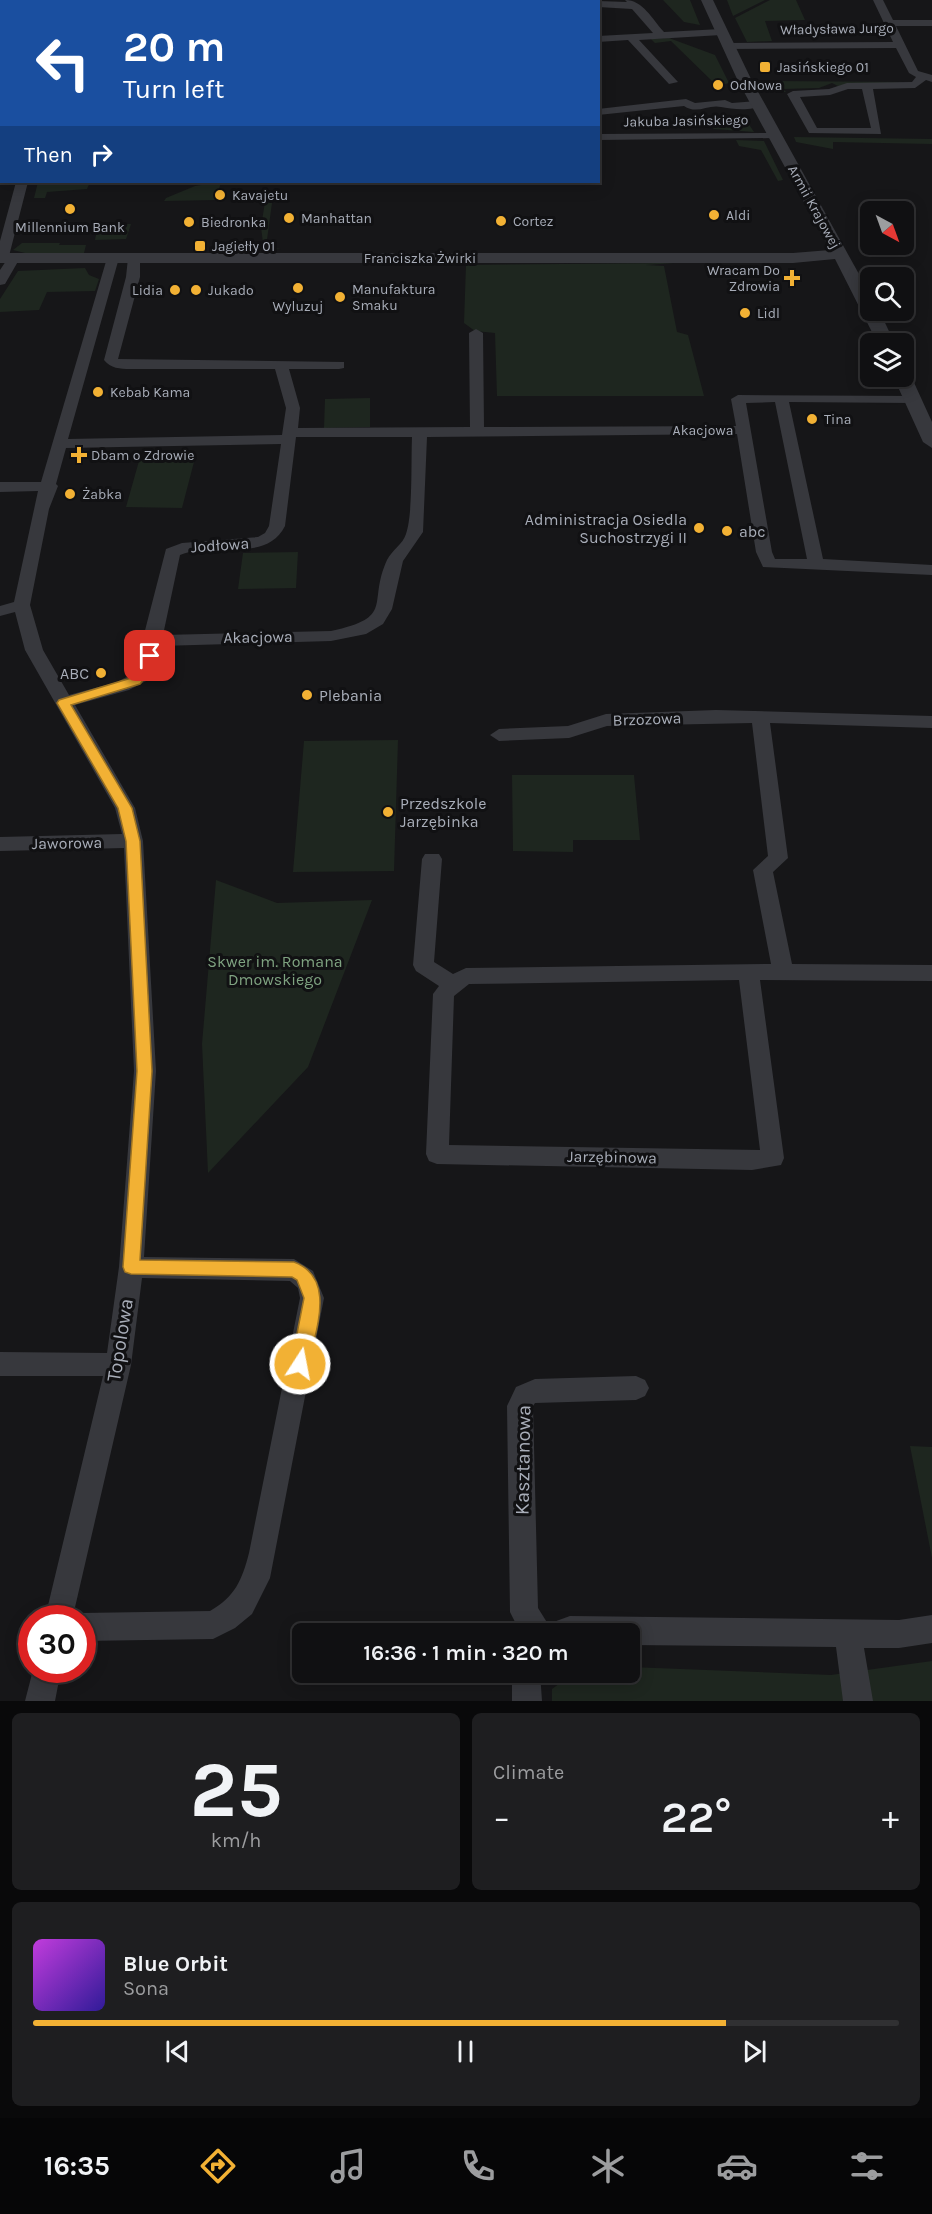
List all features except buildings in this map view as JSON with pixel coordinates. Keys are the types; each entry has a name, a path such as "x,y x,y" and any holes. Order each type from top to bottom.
{"street":[{"name":"Armii Krajowej","path":"708,0 727,46 757,105 860,291"},
{"name":"Władysława Jurgo","path":"727,46 901,45 892,23 878,0"},
{"path":"600,4 633,3 661,34"},
{"path":"892,23 932,23"},
{"path":"600,39 721,32"},
{"path":"631,37 673,82"},
{"path":"901,45 914,73 927,78"},
{"path":"867,86 877,132 813,131 793,94 830,92 847,86 915,85 927,78"},
{"path":"600,112 686,102 693,107 725,103 729,107 757,105"},
{"name":"Jakuba Jasińskiego","path":"600,137 774,135"},
{"path":"0,281 22,183"},
{"name":"Franciszka Żwirki","path":"5,258 793,258 840,254"},
{"path":"113,258 50,486 41,510 22,605 34,650 125,808 133,841"},
{"path":"134,258 133,277 111,360 117,364 339,365"},
{"path":"476,333 477,430"},
{"name":"Jodłowa","path":"63,703 135,681 146,670 172,552 182,548 253,543 273,536 277,525 293,408 286,378 280,365"},
{"path":"907,387 932,442"},
{"path":"781,398 816,564"},
{"path":"744,430 738,399 912,399"},
{"name":"Akacjowa","path":"289,436 477,430 744,430 764,552 769,564 932,570"},
{"name":"Akacjowa","path":"153,641 331,636 360,630 377,620 384,609 395,560 411,541 415,532 420,432"},
{"path":"61,444 289,436"},
{"path":"0,487 50,486"},
{"path":"0,611 22,605"},
{"name":"Brzozowa","path":"499,735 569,732 606,720 716,716 932,722"},
{"path":"760,718 778,858 763,870 783,971"},
{"name":"Jaworowa","path":"0,844 133,841"},
{"name":"Topolowa","path":"62,1605 118,1365 131,1267 145,1071 133,841"},
{"path":"432,860 423,965 452,984 466,976 783,971 932,973"},
{"name":"Jarzębinowa","path":"452,984 444,994 437,1154 752,1160 773,1158 748,972"},
{"path":"96,1627 213,1625 230,1616 253,1590 263,1553 312,1298 310,1284 303,1275 294,1270 131,1267"},
{"path":"0,1364 118,1365"},
{"name":"Kasztanowa","path":"531,1623 524,1612 520,1406 522,1401 525,1395 535,1391 636,1388"},
{"path":"640,1631 900,1634 932,1629"},
{"path":"849,1633 858,1701"},
{"path":"40,1701 45,1683"},
{"path":"526,1683 527,1701"}],"green space":[{"path":"663,0 690,0 700,25 684,22"},
{"path":"727,0 765,0 733,16"},
{"path":"770,0 796,0 805,20 765,21 772,41 747,42 735,18"},
{"path":"669,38 715,55 729,83 721,85 712,81 671,41 655,43 651,39"},
{"path":"772,81 905,82 838,86 832,83 819,88 783,89 786,92 779,92"},
{"path":"746,120 754,132 714,129 707,123"},
{"path":"794,137 932,139 932,144 833,142 833,149 796,142"},
{"path":"736,140 764,141 783,180 778,181 761,150 739,146"},
{"path":"38,183 90,183 87,189 47,192 45,198 34,198"},
{"path":"221,183 216,200 164,201 166,198 195,186"},
{"path":"265,202 272,203 266,247 281,249 254,250 254,246 263,243 261,227"},
{"path":"124,224 131,224 126,239 95,240 98,225 104,225 104,230 122,230"},
{"path":"22,243 86,245 84,253 29,254 13,250"},
{"path":"674,263 646,265 664,266 677,332 688,335 704,396 497,396 495,333 475,331 464,323 466,265"},
{"path":"85,268 89,275 99,279 95,291 47,292 39,310 0,312 0,299 18,271"},
{"path":"370,398 370,427 324,428 325,399"},
{"path":"139,461 194,462 182,508 126,507"},
{"path":"298,552 296,588 238,589 243,553"},
{"path":"398,740 394,871 293,872 304,741"},
{"path":"512,775 634,775 640,840 573,840 573,852 513,851"},
{"name":"Skwer im. Romana Dmowskiego","path":"216,880 277,903 372,900 308,1067 208,1173 202,1044"},
{"path":"910,1446 932,1447 932,1558"},
{"path":"932,1661 932,1701 552,1701 552,1689 560,1683 640,1683 640,1667 831,1675"}],"place":[{"name":"Jasińskiego 01","path":"765,67"},
{"name":"OdNowa","path":"718,85"},
{"name":"Kavajetu","path":"220,195"},
{"name":"Millennium Bank","path":"70,209"},
{"name":"Aldi","path":"714,215"},
{"name":"Manhattan","path":"289,218"},
{"name":"Cortez","path":"501,221"},
{"name":"Biedronka","path":"189,222"},
{"name":"Jagiełły 01","path":"200,246"},
{"name":"Wracam Do Zdrowia","path":"792,278"},
{"name":"Wyluzuj","path":"298,288"},
{"name":"Lidia","path":"175,290"},
{"name":"Jukado","path":"196,290"},
{"name":"Manufaktura Smaku","path":"340,297"},
{"name":"Lidl","path":"745,313"},
{"name":"Kebab Kama","path":"98,392"},
{"name":"Tina","path":"812,419"},
{"name":"Dbam o Zdrowie","path":"79,455"},
{"name":"Żabka","path":"70,494"},
{"name":"Administracja Osiedla Suchostrzygi II","path":"699,528"},
{"name":"abc","path":"727,531"},
{"name":"ABC","path":"101,673"},
{"name":"Plebania","path":"307,695"},
{"name":"Przedszkole Jarzębinka","path":"388,812"}],"route":[{"path":"150,656 146,670 135,681 63,703 125,808 133,841 145,1071 131,1267 294,1270 303,1275 310,1284 312,1298 300,1364"}]}
